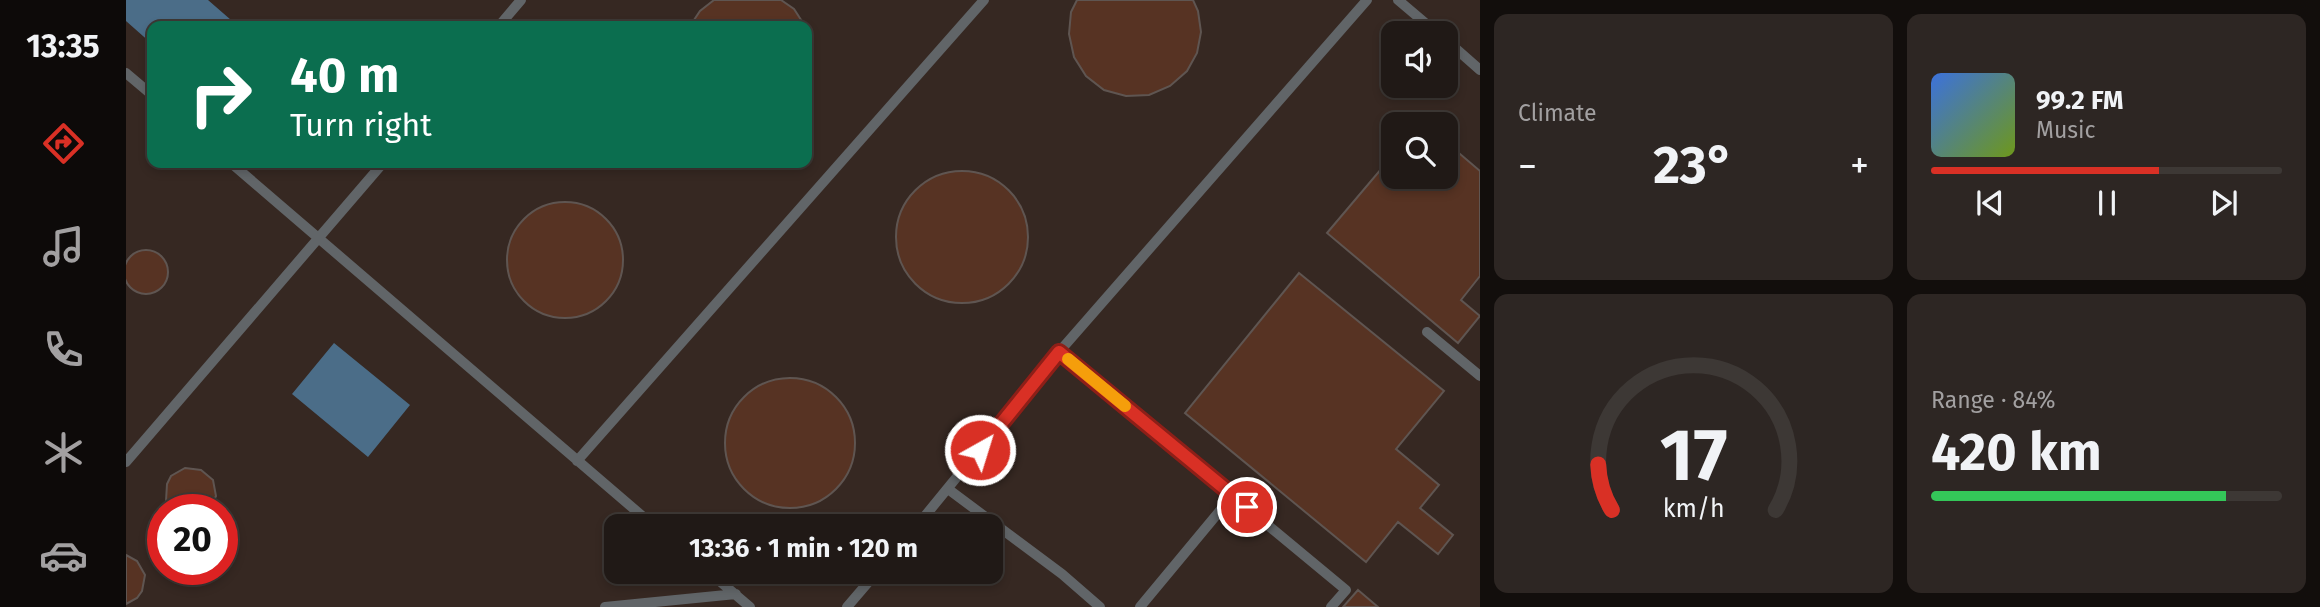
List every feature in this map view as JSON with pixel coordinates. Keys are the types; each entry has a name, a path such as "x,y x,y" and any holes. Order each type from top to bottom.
{"lane":[{"path":"503,21 521,0"},
{"path":"577,461 984,0"},
{"path":"927,514 1059,352 1367,0"},
{"path":"1398,0 1423,21"},
{"path":"1458,51 1480,70"},
{"path":"126,73 147,91"},
{"path":"237,168 640,514"},
{"path":"126,462 379,168"},
{"path":"1427,332 1480,376"},
{"path":"1059,352 1346,590 1331,607"},
{"path":"948,489 1062,574 1100,607"},
{"path":"1140,607 1233,495"},
{"path":"724,584 750,607"},
{"path":"847,607 867,584"},
{"path":"605,607 736,594"}],"shaded area":[{"path":"126,0 1480,0 1480,607 126,607"}],"water":[{"path":"126,0 208,0 231,20 147,21 147,40 126,21"},
{"path":"334,343 410,405 368,457 292,394"}],"building":[{"path":"714,0 781,0 794,9 802,21 693,21 700,11"},
{"path":"1077,0 1193,0 1198,11 1201,32 1197,53 1187,71 1170,86 1149,95 1126,96 1104,90 1086,76 1074,57 1069,34 1071,12"},
{"path":"1458,152 1480,171 1480,276 1461,300 1480,316 1458,343 1327,233 1381,169 1381,189 1458,189"},
{"path":"962,171 987,176 1009,190 1023,212 1028,237 1023,262 1009,284 987,298 962,303 937,298 915,284 901,262 896,237 901,212 915,190 937,176"},
{"path":"565,202 587,206 606,219 619,238 623,260 619,282 606,301 587,314 565,318 543,314 524,301 511,282 507,260 511,238 524,219 543,206"},
{"path":"146,250 161,257 168,272 161,287 146,294 131,287 124,272 131,257"},
{"path":"1299,273 1444,391 1396,449 1439,485 1420,508 1453,535 1438,554 1398,522 1366,562 1185,413"},
{"path":"790,378 815,383 836,397 850,418 855,443 850,468 836,489 815,503 790,508 765,503 744,489 730,468 725,443 730,418 744,397 765,383"},
{"path":"185,468 201,470 213,480 216,494 166,494 171,476"},
{"path":"126,555 137,561 145,575 142,591 137,598 126,604"},
{"path":"1358,590 1378,607 1343,607"}],"slow traffic":[{"path":"1068,359 1125,406"}],"route":[{"path":"980,450 1059,352 1247,507"}]}
